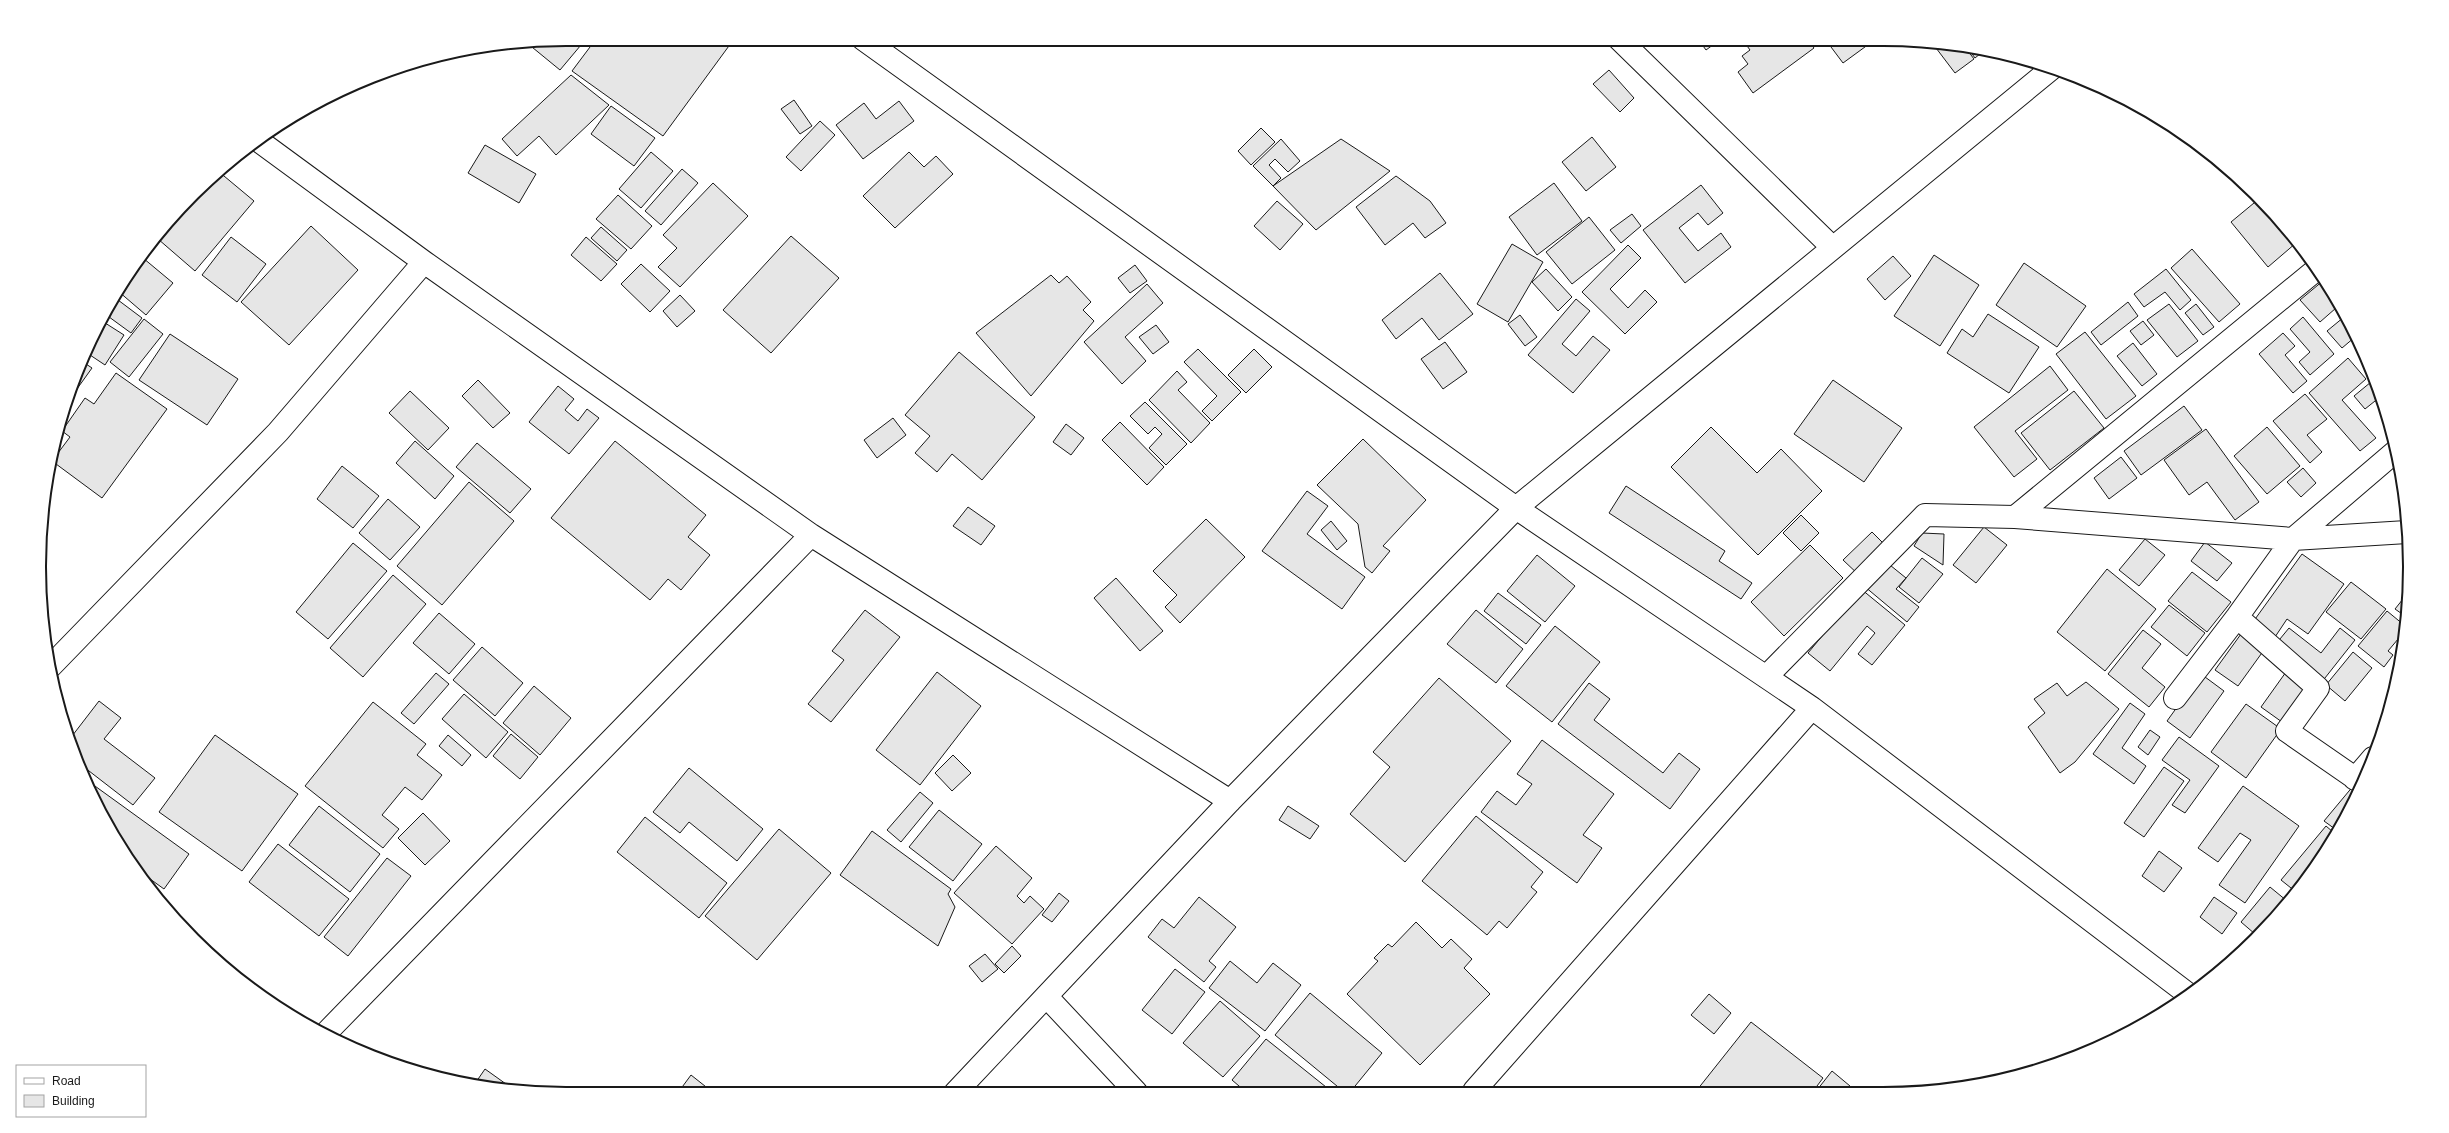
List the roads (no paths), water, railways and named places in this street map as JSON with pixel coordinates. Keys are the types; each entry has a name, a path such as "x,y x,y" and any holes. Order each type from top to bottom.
{"street":[{"path":"873,46 1516,508 1812,708 2183,991"},
{"path":"1626,46 1832,247"},
{"path":"961,1087 1230,801 1516,508 2046,73"},
{"path":"263,144 424,262 811,535 1230,801"},
{"path":"55,662 278,432 424,262"},
{"path":"2015,517 2312,273"},
{"path":"2175,698 2237,617 2293,539 2391,456"},
{"path":"1766,677 1925,515 2015,517 2293,539 2402,532"},
{"path":"329,1029 811,535"},
{"path":"2237,617 2318,688 2287,731 2357,780"},
{"path":"1478,1087 1812,708"},
{"path":"1047,997 1131,1087"}]}
